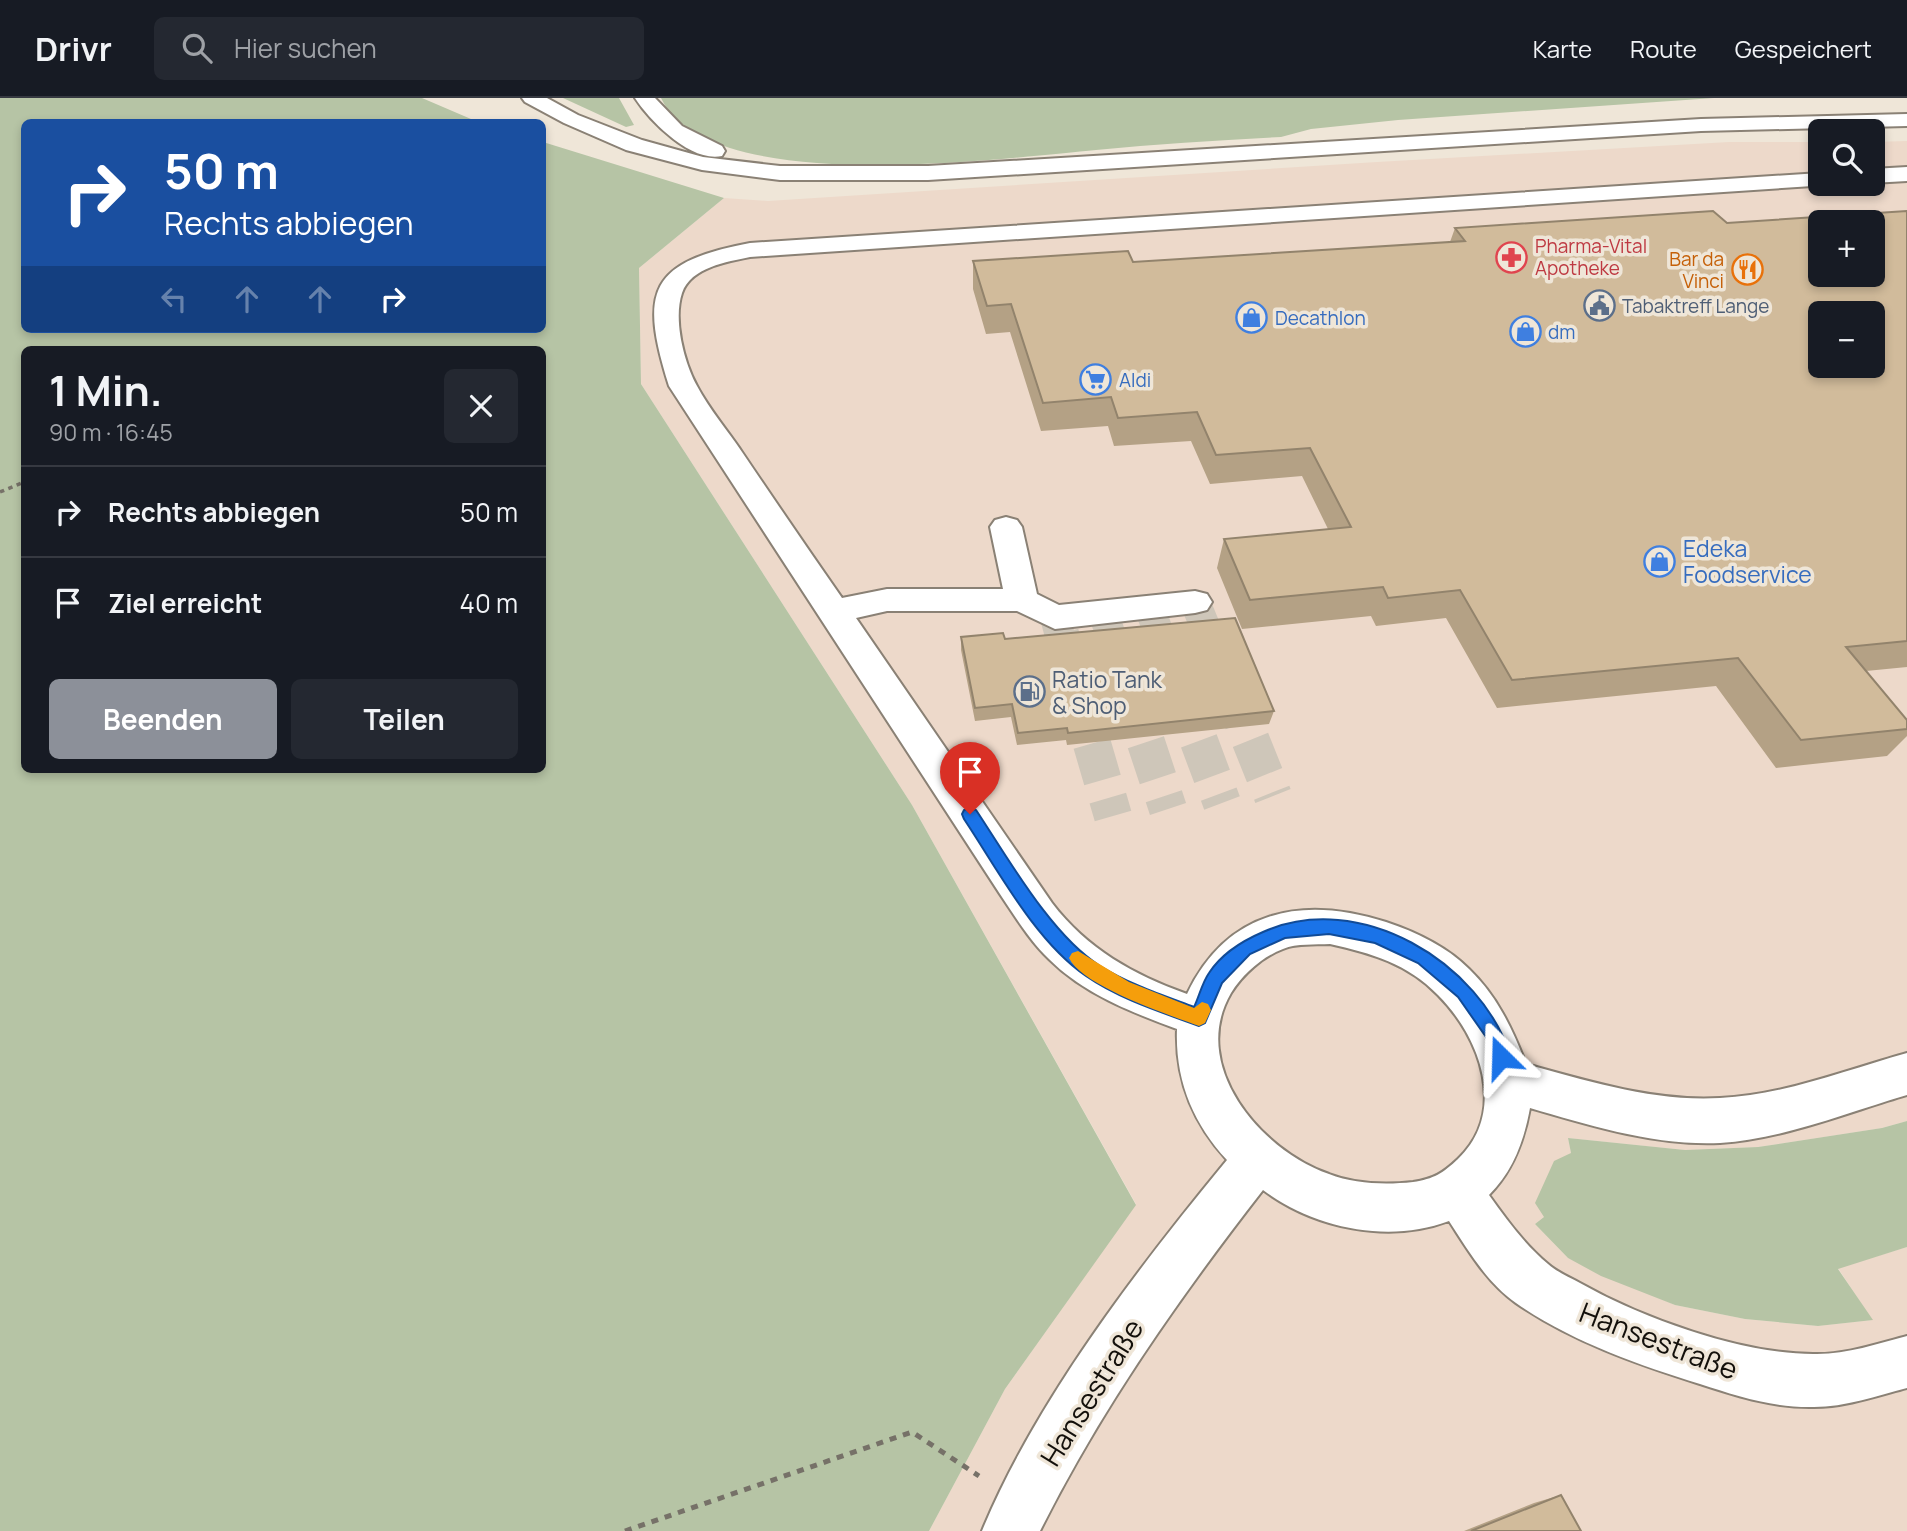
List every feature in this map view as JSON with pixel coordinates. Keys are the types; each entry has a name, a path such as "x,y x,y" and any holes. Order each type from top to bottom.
{"main road":[{"path":"532,98 571,119 634,145 702,163 780,173 928,173 1701,125 1907,120"},
{"path":"645,98 656,116 683,137 716,151 763,163 833,173"},
{"path":"1255,152 1545,122 1710,112 1907,106"},
{"path":"1885,175 1907,174"},
{"path":"1199,1018 1123,988 1091,970 1063,946 1014,882 683,386 668,345 668,297 678,276 705,259 750,250 1808,181"},
{"path":"1006,527 1023,600"},
{"path":"837,613 857,604 887,600 1023,600 1055,617 1195,602"},
{"path":"1329,926 1378,936 1424,958 1464,991 1494,1033 1509,1081 1507,1122 1491,1159 1458,1193 1427,1204 1386,1210 1342,1204 1300,1188 1257,1160 1216,1108 1203,1077 1198,1046 1199,1018 1215,978 1244,949 1284,931 1329,926"},
{"path":"1509,1081 1607,1108 1699,1121 1761,1114 1907,1074"},
{"name":"Hansestraße","path":"1017,1518 1120,1341 1167,1273 1257,1160"},
{"name":"Hansestraße","path":"1458,1193 1500,1253 1532,1284 1593,1319 1647,1342 1760,1377 1814,1381 1849,1377 1907,1362"}],"path":[{"path":"0,492 21,483"},
{"path":"625,1531 912,1432 1017,1518"}],"shaded area":[{"path":"1907,141 1907,1121 1882,1128 1758,1147 1685,1150 1568,1138 1571,1153 1544,1217 1535,1224 1568,1258 1675,1305 1745,1319 1818,1326 1872,1320 1838,1268 1907,1247 1907,1531 929,1531 1005,1389 1136,1204 912,805 641,384 639,268 724,198 768,201 1729,142 1808,142 1808,196 1885,196 1885,142"}],"green space":[{"path":"0,98 422,98 471,119 21,119 21,333 546,333 546,143 724,198 639,268 641,384 912,805 1136,1205 1005,1389 929,1531 0,1531"},
{"path":"563,98 619,98 634,125 626,127"},
{"path":"661,98 1714,98 1398,120 1311,129 1281,137 931,164 862,165 795,161 736,150 690,130"},
{"path":"1907,1121 1907,1247 1838,1269 1873,1320 1818,1326 1745,1319 1675,1305 1601,1276 1568,1258 1535,1224 1544,1217 1535,1203 1554,1161 1571,1153 1568,1138 1685,1150 1758,1147 1882,1128"}],"building":[{"path":"1713,211 1727,223 1808,218 1808,287 1885,287 1885,212 1907,211 1907,641 1846,647 1907,720 1907,729 1801,740 1738,658 1512,680 1460,590 1388,598 1383,587 1250,600 1224,539 1351,527 1310,448 1216,455 1197,412 1118,418 1111,397 1043,403 1011,304 987,306 973,261 1128,251 1133,262 1465,241 1455,228"},
{"path":"1235,618 1274,711 1068,733 1067,728 1018,733 1012,704 975,708 961,637 1003,633 1005,639"},
{"path":"1561,1495 1581,1531 1471,1531"}],"tunnel":[{"path":"1195,602 1209,636"},
{"path":"1149,607 1160,636"},
{"path":"1103,612 1111,636"},
{"path":"1055,617 1060,636"},
{"path":"1060,634 1113,816"},
{"path":"1110,634 1168,809"},
{"path":"1159,634 1222,803"},
{"path":"1208,634 1273,796"}],"slow traffic":[{"path":"1078,958 1091,970 1123,988 1199,1018 1202,1010"}],"place":[{"name":"Pharma-Vital Apotheke","path":"1512,257"},
{"name":"Bar da Vinci","path":"1747,270"},
{"name":"Tabaktreff Lange","path":"1599,306"},
{"name":"Decathlon","path":"1252,318"},
{"name":"dm","path":"1525,332"},
{"name":"Aldi","path":"1096,380"},
{"name":"Edeka Foodservice","path":"1660,561"},
{"name":"Ratio Tank & Shop","path":"1029,692"}],"route":[{"path":"970,814 1063,946 1091,970 1123,988 1199,1018 1215,978 1244,949 1284,931 1329,926 1378,936 1424,958 1464,991 1494,1033 1501,1057"}]}
